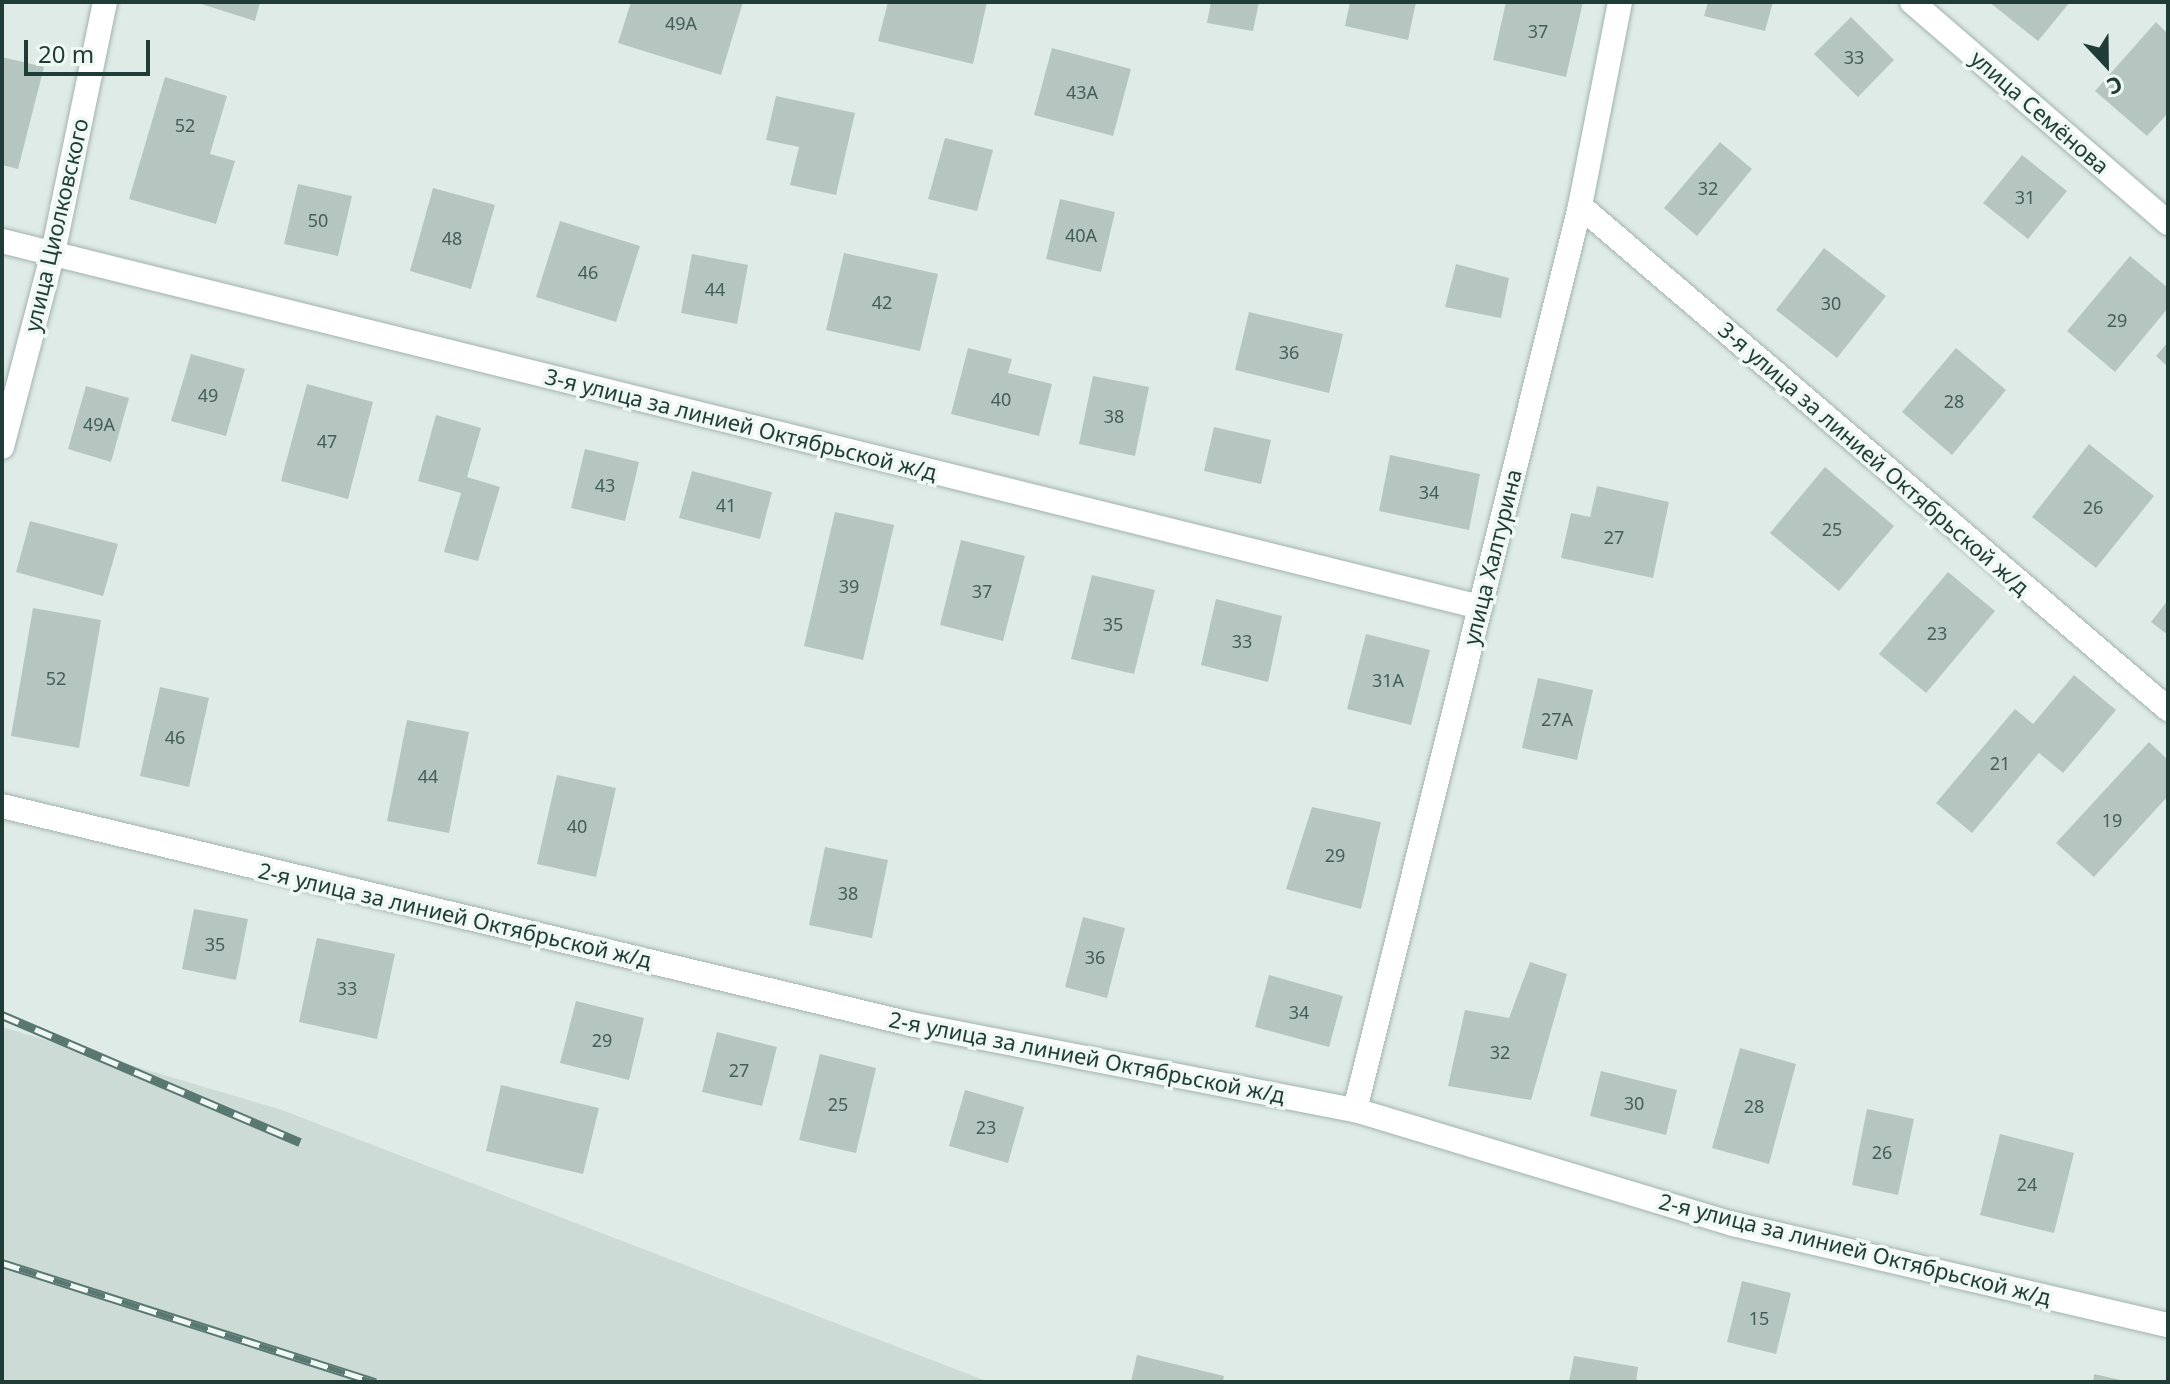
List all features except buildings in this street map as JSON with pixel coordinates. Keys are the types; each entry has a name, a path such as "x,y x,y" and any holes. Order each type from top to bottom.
{"street":[{"name":"улица Циолковского","path":"2,447 53,253 105,2"},
{"name":"улица Халтурина","path":"1355,1110 1580,206 1620,2"},
{"name":"улица Семёнова","path":"1912,2 2168,223"},
{"name":"3-я улица за линией Октябрьской ж/д","path":"1580,206 2168,709"},
{"name":"3-я улица за линией Октябрьской ж/д","path":"2,241 1480,607"},
{"name":"2-я улица за линией Октябрьской ж/д","path":"2,806 911,1024 1355,1110 1733,1224 2168,1325"}],"shaded area":[{"path":"2,1027 282,1110 989,1382 2,1382"}],"railway":[{"path":"2,1015 300,1142"},
{"path":"2,1263 376,1382"}]}
